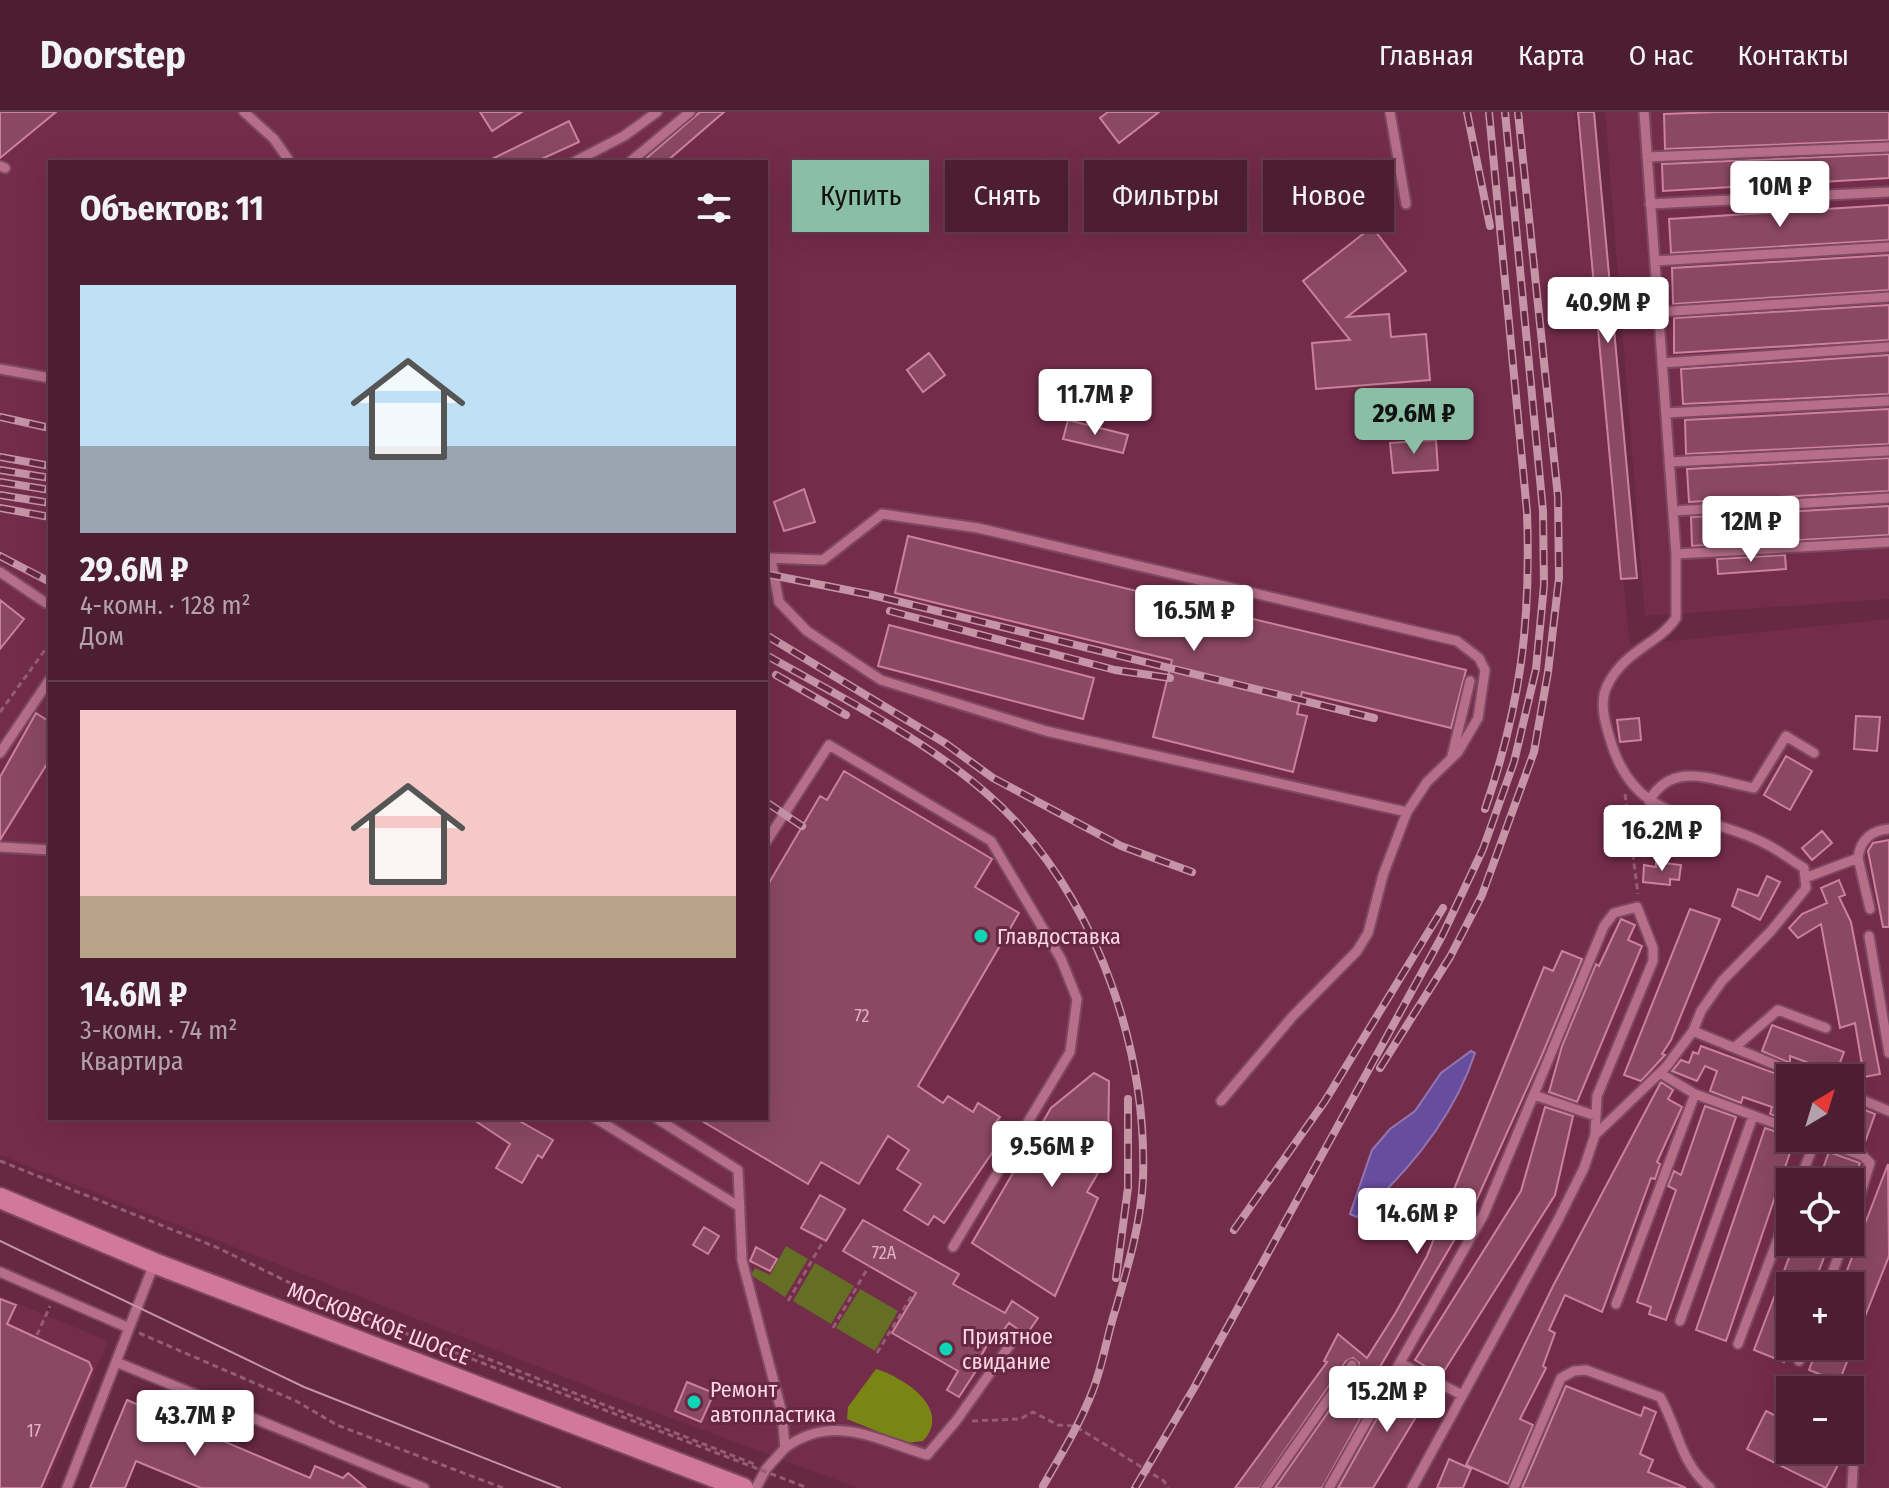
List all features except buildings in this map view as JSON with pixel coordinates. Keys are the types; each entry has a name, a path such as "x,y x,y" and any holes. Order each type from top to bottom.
{"main road":[{"name":"МОСКОВСКОЕ ШОССЕ","path":"0,1198 154,1263 743,1488"}],"lane":[{"path":"244,112 274,139 289,160"},
{"path":"578,160 624,136 657,112"},
{"path":"632,160 690,112"},
{"path":"1390,112 1406,204"},
{"path":"1595,1135 1660,1073 1693,1031 1701,1011 1722,981 1771,931 1806,888 1804,868 1767,844 1649,801 1622,775 1605,722 1603,702 1607,686 1630,654 1676,618 1676,554 1644,112"},
{"path":"1647,157 1889,147"},
{"path":"1650,204 1889,192"},
{"path":"1655,261 1889,247"},
{"path":"1658,312 1889,297"},
{"path":"1662,363 1889,347"},
{"path":"0,369 48,378"},
{"path":"1666,413 1889,401"},
{"path":"1669,462 1889,451"},
{"path":"1673,511 1889,498"},
{"path":"1221,1101 1292,1017 1357,951 1368,933 1383,875 1407,812 1427,782 1451,759 1478,718 1485,670 1479,658 1457,641 978,528 882,514 823,560 768,558 779,602 807,631 881,680 1046,731 1407,812"},
{"path":"1676,554 1889,542"},
{"path":"0,572 46,603"},
{"path":"1451,759 1470,681"},
{"path":"0,753 48,682"},
{"path":"1649,801 1658,786 1668,778 1683,774 1754,788 1786,736 1814,753"},
{"path":"768,839 829,745 991,841 1061,959 1077,999 1070,1052 953,1247"},
{"path":"1870,909 1858,858 1859,848 1868,835 1889,829"},
{"path":"0,847 48,850"},
{"path":"1805,878 1858,858"},
{"path":"1329,1488 1484,1214 1604,926 1614,913 1637,907 1653,948 1653,961 1597,1096 1595,1135 1584,1168 1412,1488"},
{"path":"1869,936 1889,1053"},
{"path":"1734,1048 1778,1010 1826,1028"},
{"path":"1693,1031 1776,1065"},
{"path":"1660,1073 1695,1094 1776,1124"},
{"path":"1616,1304 1695,1094"},
{"path":"1534,1095 1596,1116"},
{"path":"1864,1101 1889,1111"},
{"path":"1680,1321 1753,1116"},
{"path":"598,1120 740,1207"},
{"path":"659,1120 738,1170 742,1260 782,1413 785,1448"},
{"path":"1852,1152 1870,1163 1864,1182"},
{"path":"1738,1344 1776,1244"},
{"path":"67,1488 154,1263"},
{"path":"0,1272 129,1328"},
{"path":"756,1488 766,1469 785,1448 803,1435 823,1429 853,1432 927,1455 956,1421 1017,1335"},
{"path":"116,1362 424,1488"},
{"path":"1400,1363 1462,1395"},
{"path":"1266,1488 1352,1365"},
{"path":"1514,1488 1561,1378 1586,1370 1660,1397 1675,1438 1692,1468 1710,1488"},
{"path":"1852,1488 1853,1464"}],"path":[{"path":"0,712 48,646"},
{"path":"1622,775 1638,884 1637,907"},
{"path":"0,1161 216,1247 344,1309 808,1488"},
{"path":"788,1301 824,1240"},
{"path":"833,1328 869,1266"},
{"path":"877,1353 914,1292"},
{"path":"37,1335 54,1296"},
{"path":"129,1328 296,1401 337,1425 503,1488"},
{"path":"442,1347 448,1343 766,1469"},
{"path":"956,1421 1020,1419 1033,1412 1058,1425 1075,1426 1164,1481 1168,1488"}],"shaded area":[{"path":"0,112 1575,112 1630,645 1889,619 1889,1488 858,1488 615,1397 0,1155"},
{"path":"1605,112 1889,112 1889,599 1645,616"},
{"path":"1471,1051 1475,1053 1456,1097 1417,1156 1368,1208 1357,1217 1350,1214 1372,1150 1390,1129 1415,1111 1441,1073"},
{"path":"0,1296 108,1341 46,1488 0,1488"}],"green space":[{"path":"786,1246 808,1259 785,1297 751,1275 755,1268 770,1275"},
{"path":"815,1263 854,1286 831,1324 793,1301"},
{"path":"860,1289 898,1311 875,1351 836,1328"},
{"path":"876,1369 911,1387 928,1406 932,1417 931,1429 923,1441 906,1443 847,1419 848,1407"}],"tram line":[{"path":"0,1241 304,1387 560,1488"}],"railway":[{"path":"1467,112 1490,226"},
{"path":"1485,809 1515,698 1525,627 1528,552 1527,512 1489,112"},
{"path":"1135,1488 1194,1388 1442,936 1483,849 1514,762 1536,669 1544,585 1543,511 1505,112"},
{"path":"1380,1068 1450,957 1482,895 1534,752 1548,672 1559,578 1558,497 1518,112"},
{"path":"0,417 48,428"},
{"path":"0,457 48,466"},
{"path":"0,470 48,478"},
{"path":"0,482 48,490"},
{"path":"0,495 48,503"},
{"path":"0,508 48,517"},
{"path":"0,556 48,581"},
{"path":"768,574 872,595 1374,718"},
{"path":"890,611 1115,670 1170,678"},
{"path":"768,636 945,743 993,778 1121,846 1192,872"},
{"path":"768,656 931,751 962,773 1016,822 1046,859 1072,900 1095,943 1113,988 1137,1083 1142,1131 1140,1212 1088,1403 1043,1486"},
{"path":"776,675 846,715"},
{"path":"768,803 802,826"},
{"path":"1234,1230 1325,1101 1443,908"},
{"path":"1116,1278 1128,1188 1128,1099"}],"place":[{"name":"Главдоставка","path":"981,936"},
{"name":"Приятное свидание","path":"946,1349"},
{"name":"Ремонт автопластика","path":"694,1402"}]}
